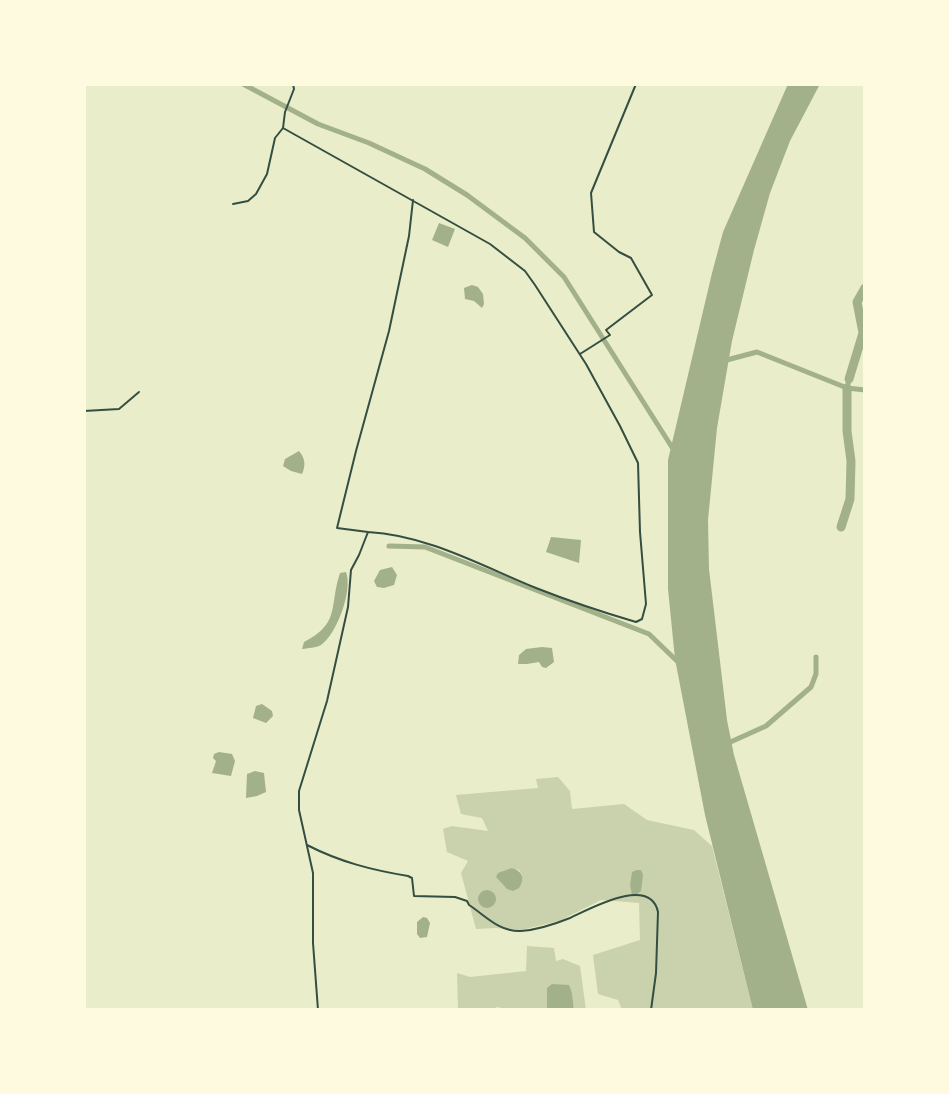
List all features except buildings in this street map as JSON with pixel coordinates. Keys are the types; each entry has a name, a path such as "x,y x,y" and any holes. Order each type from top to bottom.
{"street":[{"path":"233,204 248,201 256,194 267,174 275,138 283,128 285,112 294,89 293,84"},
{"path":"580,354 610,335 606,330 652,295 631,258 594,232 591,193 636,84"},
{"path":"283,128 413,200 489,244 525,271 580,354 638,463 638,512 646,604 642,619 636,622 575,603 501,572 409,538 337,528 389,331 409,236 413,200"},
{"path":"84,411 119,409 139,392"},
{"path":"318,1010 313,943 313,873 299,810 299,791 327,701 348,607 351,570 368,532"},
{"path":"307,845 330,857 358,866 408,876 414,882 414,896 454,897 467,901 469,905 502,929 521,931 536,928 569,918 596,904 630,897 650,898 658,912 656,973 651,1010"}],"shaded area":[{"path":"788,84 820,84 790,141 770,193 754,250 732,341 717,428 708,520 709,569 727,720 734,755 808,1010 753,1010 705,815 675,659 668,589 668,460 723,232"},
{"path":"439,223 455,229 448,247 432,240"},
{"path":"472,285 478,287 483,294 482,308 474,301 465,299 464,288"},
{"path":"299,451 304,462 302,474 283,466 285,459"},
{"path":"551,537 581,540 579,563 546,552"},
{"path":"392,567 397,575 394,585 384,588 377,587 374,581 380,570"},
{"path":"346,572 348,580 345,600 333,631 321,645 302,649 304,642 316,635 329,621 340,573"},
{"path":"552,648 554,662 546,668 542,667 539,662 518,664 519,655 526,649"},
{"path":"262,704 272,711 273,716 266,723 253,718 256,706"},
{"path":"219,752 232,754 235,761 231,776 212,773 216,761 213,758 214,754"},
{"path":"255,771 264,773 266,792 246,798 247,774"},
{"path":"558,777 570,791 572,809 624,804 647,820 694,830 712,846 753,1010 622,1010 618,1000 598,994 593,955 640,940 639,903 601,900 559,921 521,930 476,929 461,873 468,861 447,852 443,829 452,826 488,831 482,818 461,814 456,795 538,788 536,779","holes":["512,868 519,870 522,875 513,891 501,883"]},
{"path":"512,868 521,873 522,879 519,888 513,891 507,889 496,877 498,873"},
{"path":"641,870 643,875 641,891 632,895 630,885 632,872"},
{"path":"487,890 493,893 496,899 493,905 487,908 481,905 478,899 481,893"},
{"path":"423,917 427,918 430,923 427,937 420,938 417,934 417,922"},
{"path":"527,946 554,948 556,961 563,959 580,966 586,1010 574,1010 572,993 547,988 547,1010 503,1010 496,1007 495,1010 458,1010 457,973 470,977 526,971"},
{"path":"552,984 569,985 574,1010 547,1010 547,988"}],"waterway":[{"path":"243,84 318,124 369,143 425,169 467,195 525,238 564,277 675,452"},
{"path":"849,379 863,333 857,302 865,288"},
{"path":"723,361 757,352 847,388 849,379"},
{"path":"847,388 865,390"},
{"path":"841,527 850,499 851,461 847,431 847,388"},
{"path":"389,546 425,547 649,634 679,663"},
{"path":"726,744 766,726 811,687 816,674 816,657"}]}
